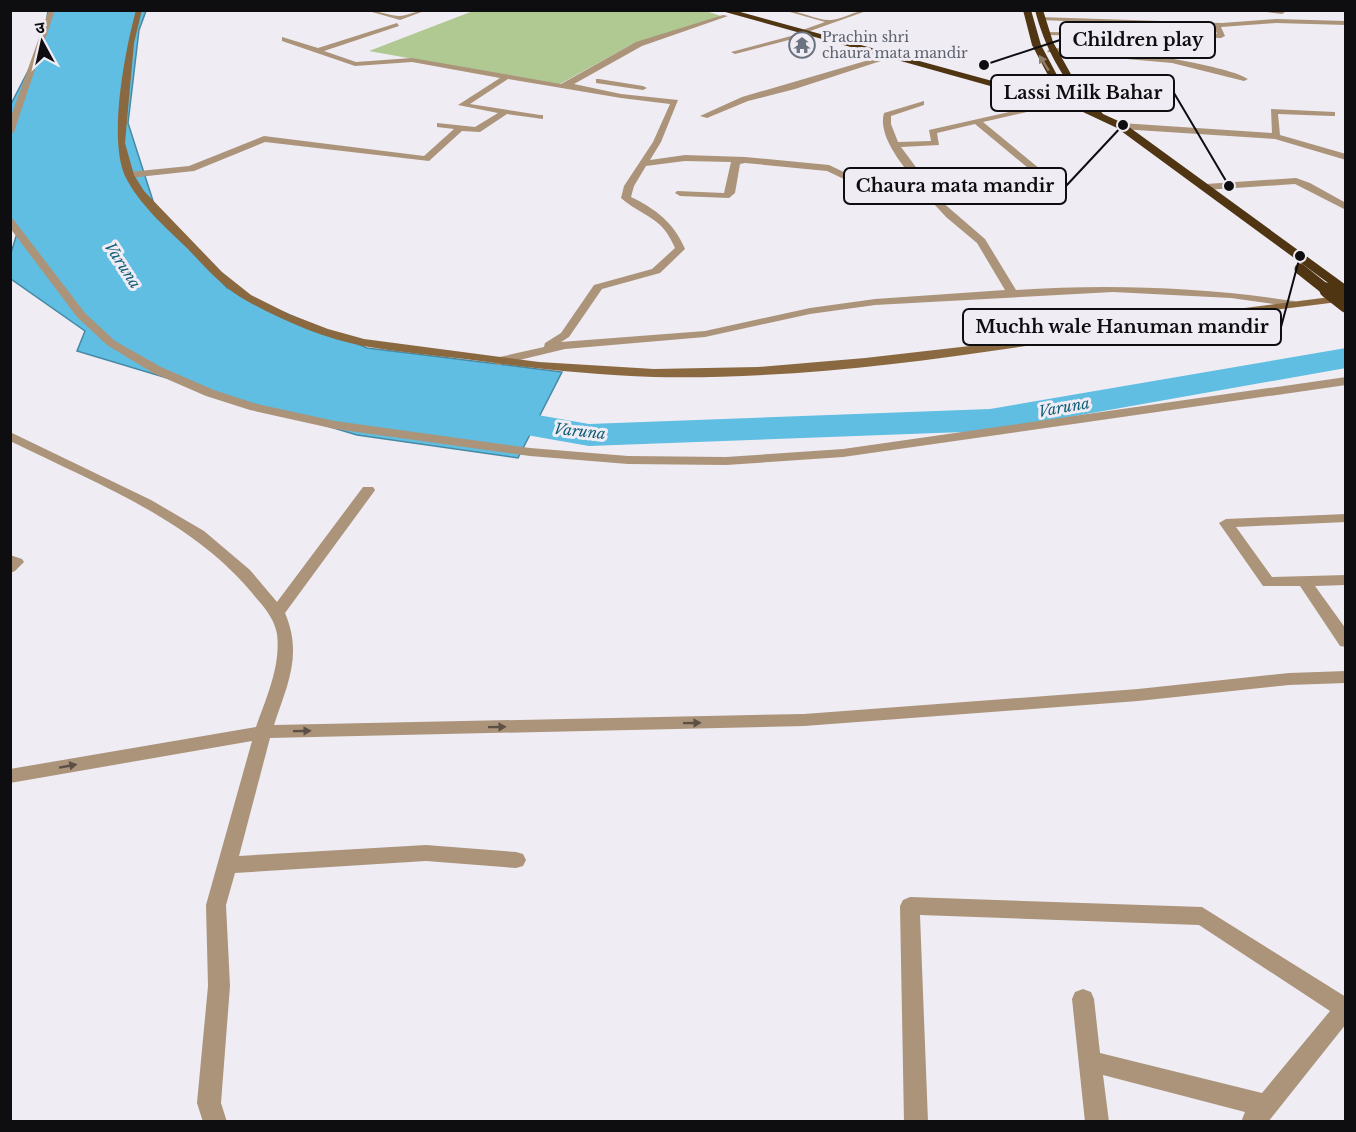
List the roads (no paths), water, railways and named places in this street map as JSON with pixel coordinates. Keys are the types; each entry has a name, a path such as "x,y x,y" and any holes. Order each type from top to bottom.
{"highway":[{"path":"705,10 801,34 1081,114 1104,124 1346,305"},
{"path":"1027,10 1032,38 1039,55 1075,108"},
{"path":"1040,14 1050,50 1071,81 1100,116"},
{"path":"884,58 1075,108 1121,126 1346,292"}],"street":[{"path":"10,132 52,10"},
{"path":"139,10 130,43 121,143 129,175 164,218 218,274 247,297 324,331 363,342 539,366 654,373 768,370 865,362 1047,340 1136,325 1346,298"},
{"path":"368,10 400,18 424,10"},
{"path":"1246,10 1250,23"},
{"path":"1255,10 1290,13"},
{"path":"566,85 639,44 723,13"},
{"path":"1302,13 1314,18 1346,23"},
{"path":"1040,14 1217,25 1346,15"},
{"path":"316,51 397,25"},
{"path":"1045,33 1221,36 1217,25"},
{"path":"735,52 801,34"},
{"path":"285,39 355,64 406,59 557,86 566,85 621,96 675,102 657,142 629,186 626,198 648,209 675,232 680,249 656,271 598,287 565,335 542,350"},
{"path":"1050,50 1147,56 1213,68 1244,79"},
{"path":"704,116 745,99 884,58"},
{"path":"506,77 462,104 540,117"},
{"path":"578,78 643,88"},
{"path":"921,103 887,115 886,125 896,146 926,189 951,217 979,238 1012,293"},
{"path":"896,146 936,143 932,132 1046,105"},
{"path":"1276,136 1274,111 1332,114"},
{"path":"440,125 480,129 505,112"},
{"path":"976,121 1054,185"},
{"path":"1121,126 1276,136 1344,155"},
{"path":"129,175 180,171 199,167 264,139 426,159 460,128"},
{"path":"643,164 685,158 741,160 829,168 865,186 926,189"},
{"path":"680,193 716,197 729,195 735,165 741,160"},
{"path":"1206,187 1296,181 1346,207"},
{"path":"10,222 81,315 111,343 157,370 210,393 255,407 335,425 530,452 628,460 704,461 843,453 1346,381"},
{"path":"499,361 542,350 592,342 705,334 845,305 1012,293 1064,290 1152,290 1232,295 1294,304"},
{"path":"10,436 146,503 199,534 245,573 277,613 285,632 286,651 281,678 263,732 216,905 219,986 209,1103 215,1122"},
{"path":"277,613 368,490"},
{"path":"1346,518 1226,523 1268,582 1346,580"},
{"path":"10,560 17,562 10,568"},
{"path":"1305,582 1346,642"},
{"path":"10,776 263,732 804,720 1138,695 1290,679 1346,676"},
{"path":"228,866 426,853 516,860"},
{"path":"916,1122 910,906 1202,916 1345,1008 1259,1114 1090,1061"},
{"path":"1083,999 1097,1122"}],"lane":[{"path":"786,10 831,22"},
{"path":"801,34 866,10"}],"water":[{"path":"48,11 146,11 139,30 128,123 154,204 227,288 367,348 562,372 518,458 357,435 77,351 85,331 11,279 11,253 18,230 11,222 10,106 43,42"}],"waterway":[{"name":"Varuna","path":"475,415 589,435 990,420 1346,358"}],"place":[{"name":"Prachin shri chaura mata mandir","path":"802,45"},
{"name":"Children play","path":"984,65"},
{"name":"Chaura mata mandir","path":"1123,125"},
{"name":"Lassi Milk Bahar","path":"1229,186"},
{"name":"Muchh wale Hanuman mandir","path":"1300,256"}]}
